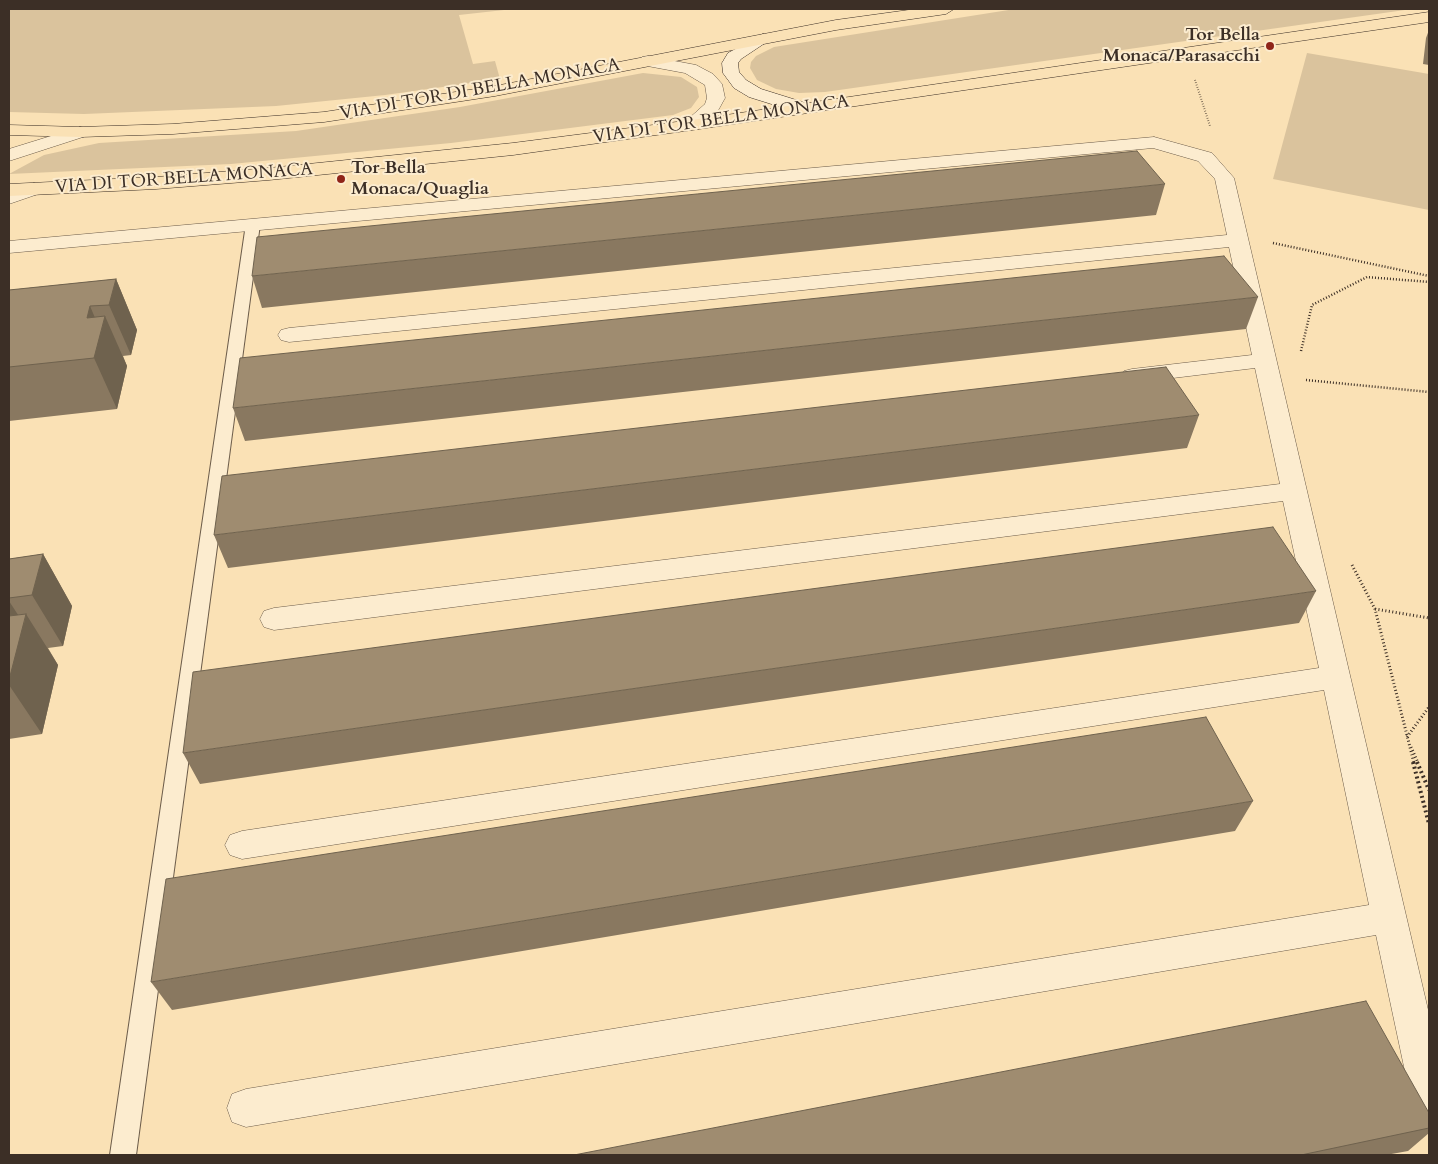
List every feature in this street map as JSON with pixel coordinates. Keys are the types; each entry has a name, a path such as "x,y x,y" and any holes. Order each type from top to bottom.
{"main road":[{"name":"VIA DI TOR DI BELLA MONACA","path":"9,130 80,132 205,128 334,116 495,91 762,39 946,9"},
{"name":"VIA DI TOR BELLA MONACA","path":"9,190 156,183 364,165 692,125 1429,17"}],"street":[{"path":"762,39 734,56 730,63 731,73 740,84 755,93 802,108"},
{"path":"648,61 690,70 707,78 713,84 716,98 714,104 704,116 692,125"},
{"path":"9,155 80,132"},
{"path":"9,247 1154,142 1205,157 1224,178 1429,1095"},
{"path":"9,198 34,189"},
{"path":"289,335 1237,235"},
{"path":"1107,378 1265,360"},
{"path":"274,619 1294,491"},
{"path":"242,845 1336,677"},
{"path":"246,1108 1390,917"}],"lane":[{"path":"123,1155 253,224"}],"path":[{"path":"1185,52 1211,124 1205,157"},
{"path":"1237,235 1429,276"},
{"path":"1300,356 1312,305 1367,277 1429,282"},
{"path":"1301,379 1429,392"},
{"path":"1350,562 1375,609 1429,824"},
{"path":"1375,609 1429,618"},
{"path":"1407,736 1429,708"},
{"path":"1407,736 1429,790"}],"shaded area":[{"path":"9,9 513,9 459,15 473,64 495,61 500,79 385,95 276,106 84,114 9,112"},
{"path":"1015,9 1412,9 825,92 799,93 776,89 757,80 750,68 751,62 756,56 774,47"},
{"path":"1307,53 1429,74 1429,210 1273,179"},
{"path":"643,73 681,77 697,87 699,97 691,108 673,115 451,143 231,164 9,174 44,155 99,143 296,131 460,107"}],"building":[{"path":"1137,151 1165,184 252,276 257,237"},
{"path":"1224,256 1258,297 233,408 240,358"},
{"path":"116,279 109,305 90,306 87,318 105,316 94,358 9,367 9,290"},
{"path":"1166,367 1199,415 214,535 222,476"},
{"path":"1273,527 1316,591 183,753 193,672"},
{"path":"43,554 32,595 9,598 9,559"},
{"path":"26,614 9,680 9,616"},
{"path":"1206,717 1253,801 151,982 166,879"},
{"path":"1366,1001 1429,1113 1429,1128 1301,1155 574,1155"}],"place":[{"name":"Tor Bella Monaca/Parasacchi","path":"1270,46"},
{"name":"Tor Bella Monaca/Quaglia","path":"341,179"}]}
